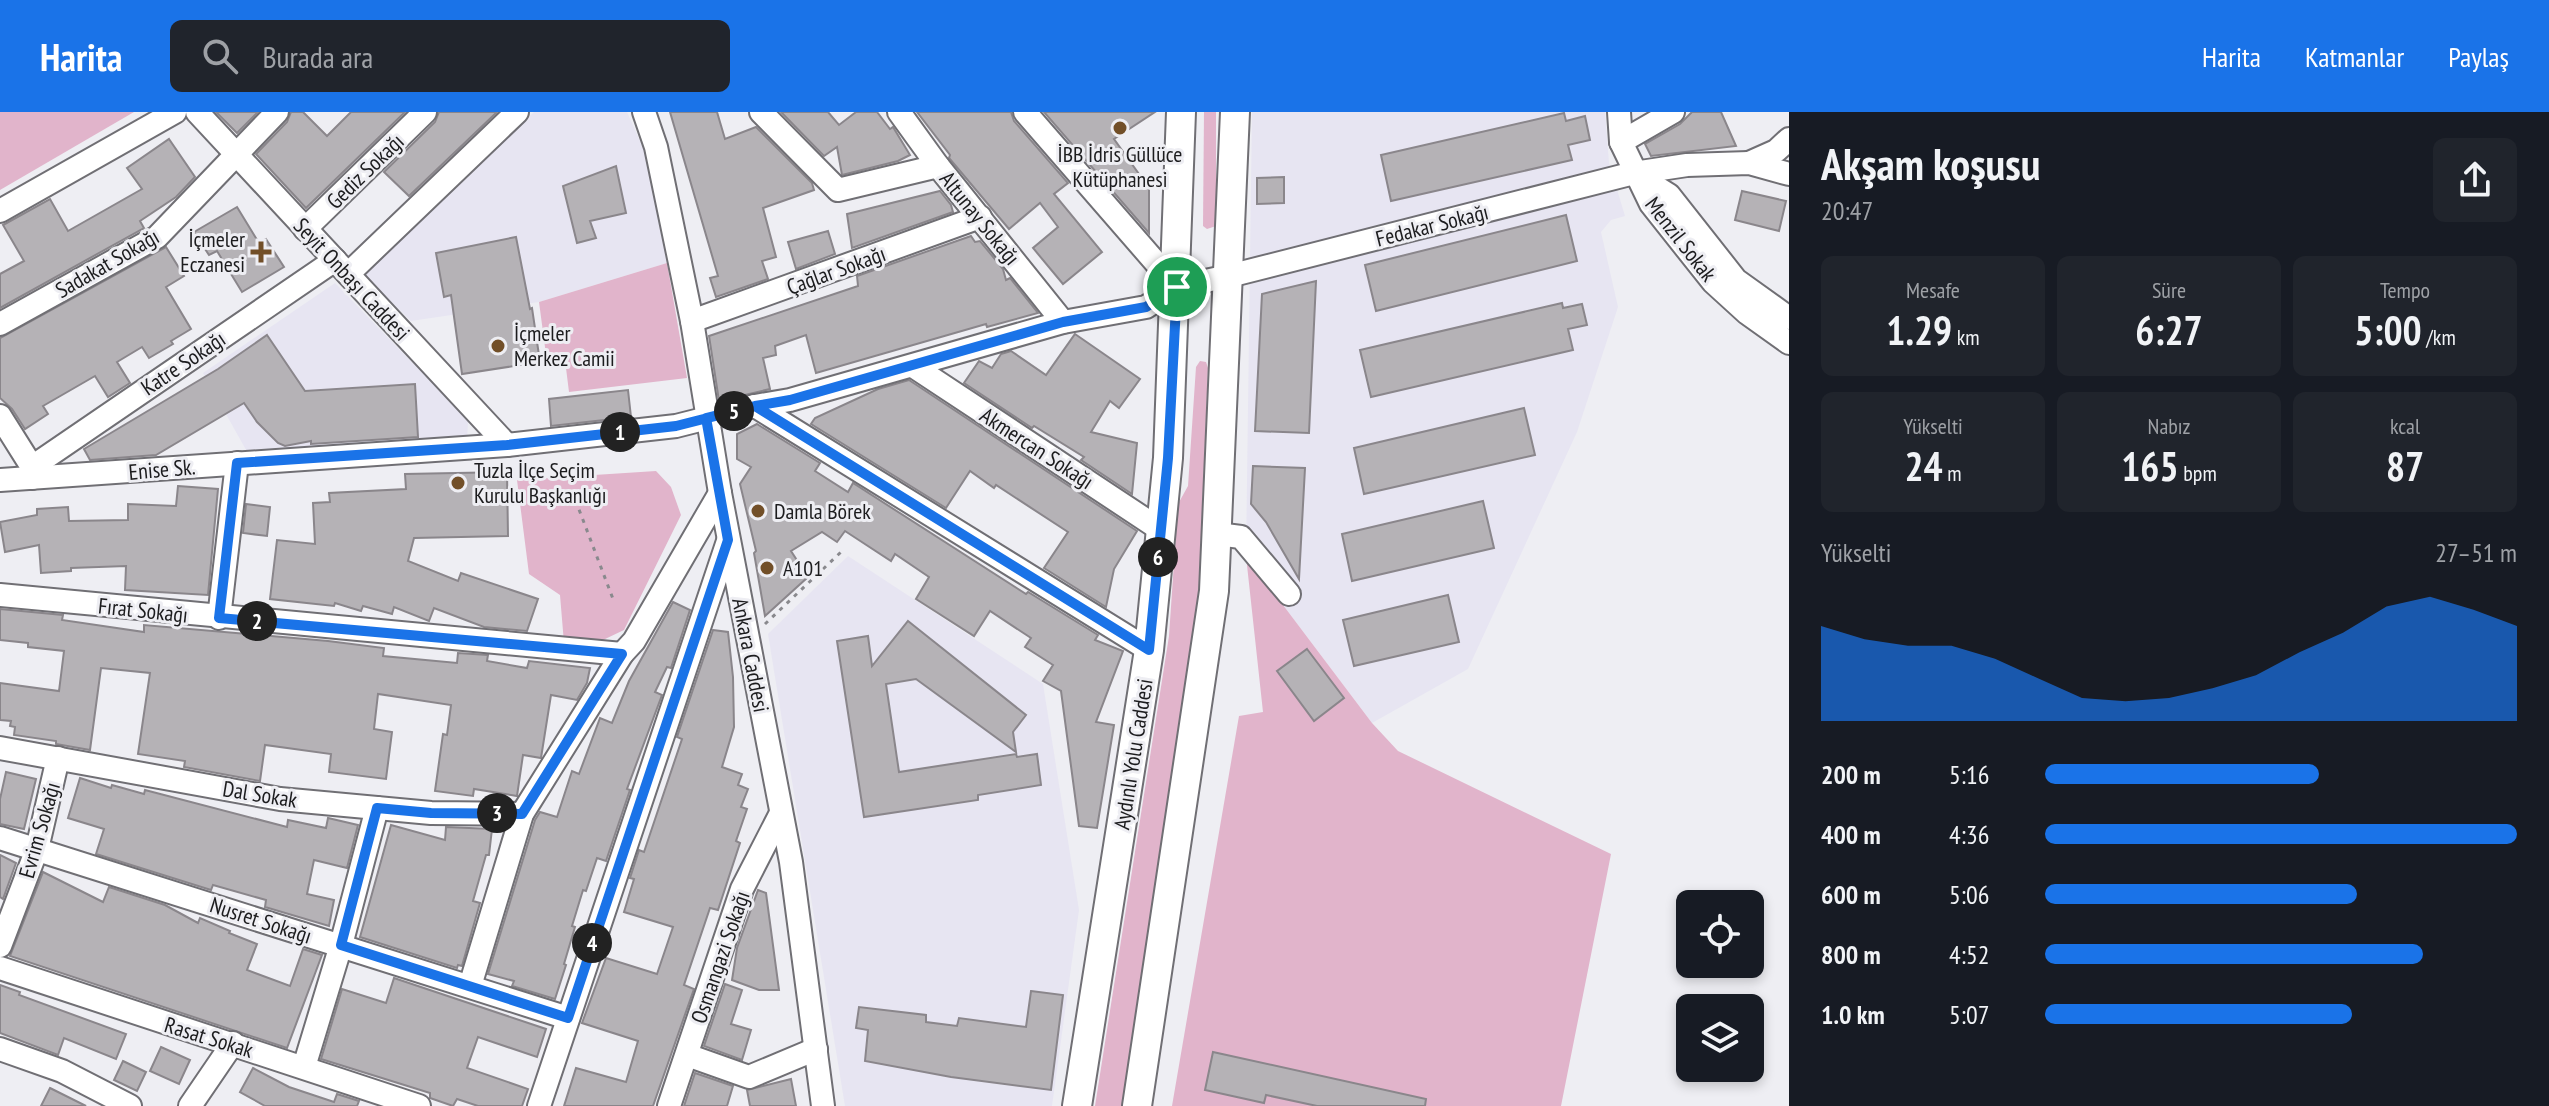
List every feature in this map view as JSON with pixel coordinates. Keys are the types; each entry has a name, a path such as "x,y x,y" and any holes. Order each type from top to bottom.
{"main road":[{"name":"Aydınlı Yolu Caddesi","path":"1077,1106 1149,650 1168,458 1177,287 1181,112"},
{"path":"1137,1106 1214,591 1235,112"}],"street":[{"path":"0,211 175,112"},
{"name":"Seyit Onbaşı Caddesi","path":"197,112 507,445"},
{"name":"Sadakat Sokağı","path":"0,324 157,237 277,112"},
{"name":"Gediz Sokağı","path":"305,229 425,112"},
{"name":"Katre Sokağı","path":"32,472 341,267 517,112"},
{"name":"Ankara Caddesi","path":"644,112 656,147 692,321 728,540 791,862 823,1106"},
{"path":"761,112 838,190 938,166"},
{"name":"Altunay Sokağı","path":"899,112 938,166 1063,322"},
{"path":"1025,112 1177,287"},
{"path":"1619,112 1621,142 1634,173"},
{"path":"1621,142 1673,112"},
{"path":"1749,163 1776,151 1789,139"},
{"path":"1749,163 1789,174"},
{"name":"Fedakar Sokağı","path":"913,366 1063,322 1146,307 1177,287 1634,173 1687,165 1749,163"},
{"name":"Menzil Sokak","path":"1634,173 1669,195 1736,280 1789,318"},
{"name":"Menzil Sokak","path":"1634,173 1651,204 1713,282 1747,313 1789,343"},
{"name":"Çağlar Sokağı","path":"692,321 980,217"},
{"name":"Enise Sk.","path":"0,480 32,472 77,477 507,445 676,426 790,400 913,366"},
{"name":"Akmercan Sokağı","path":"913,366 1161,530"},
{"path":"755,406 1149,650"},
{"path":"0,416 32,472"},
{"path":"219,618 237,463"},
{"path":"470,986 522,814 622,654 634,641 720,493"},
{"path":"1217,534 1241,537 1289,594"},
{"path":"539,1106 728,540"},
{"name":"Fırat Sokağı","path":"0,595 622,654"},
{"name":"Dal Sokak","path":"0,748 280,799 431,813 522,814"},
{"name":"Evrim Sokağı","path":"0,946 37,849 58,758"},
{"path":"304,1067 341,945 377,808"},
{"name":"Osmangazi Sokağı","path":"669,1106 742,889 781,813"},
{"name":"Nusret Sokağı","path":"0,838 568,1018"},
{"name":"Rasat Sokak","path":"0,968 419,1106"},
{"path":"190,1106 233,1043"},
{"path":"0,1049 62,1071 130,1106"},
{"path":"687,1055 749,1077 816,1049"}],"path":[{"path":"572,491 613,599"},
{"path":"748,641 841,552"}],"shaded area":[{"path":"0,112 134,112 0,190"},
{"path":"534,112 627,112 645,152 667,263 539,302 411,321 363,274"},
{"path":"1204,112 1216,112 1216,226 1207,229 1203,226"},
{"path":"1252,112 1605,112 1609,163 1625,216 1611,220 1601,232 1618,307 1577,432 1468,669 1372,723 1246,556"},
{"path":"667,263 687,378 569,392 565,360 547,362 539,302"},
{"path":"335,283 468,420 467,443 250,457 203,373"},
{"path":"1200,361 1206,362 1208,368 1198,610 1125,1106 1095,1106 1169,636 1178,504 1188,486 1196,367"},
{"path":"656,471 671,487 681,515 624,630 603,640 564,643 560,595 529,574 517,480"},
{"path":"848,556 1043,684 1079,910 1052,1106 845,1106 768,634"},
{"path":"1246,556 1372,723 1398,751 1611,854 1561,1106 1172,1106 1239,716 1263,712"}],"building":[{"path":"216,112 258,112 237,133"},
{"path":"291,112 303,112 327,136 351,112 405,112 306,208 256,154 287,122"},
{"path":"439,112 497,112 409,196 384,172 435,122"},
{"path":"670,112 717,112 725,139 756,127 812,183 814,190 763,208 776,257 762,261 768,279 716,297 710,278 718,276"},
{"path":"781,112 828,112 839,125 856,112 877,112 890,129 893,127 910,155 842,175 837,147 824,156"},
{"path":"917,112 1011,112 1014,121 1068,183 1054,194 1102,252 1063,284 1033,248 1058,227 1040,203 1009,229 949,158 950,155"},
{"path":"1044,112 1155,112 1114,139 1149,188 1149,233"},
{"path":"1692,112 1721,112 1736,146 1651,156 1645,144 1680,124"},
{"path":"1564,113 1566,121 1585,116 1590,140 1568,145 1572,160 1391,201 1381,155"},
{"path":"169,139 195,177 176,197 140,221 144,228 0,308 0,274 24,261 3,225 50,199 68,231 142,189 127,168"},
{"path":"616,166 626,213 590,221 596,238 577,243 563,186"},
{"path":"1284,177 1284,203 1257,204 1257,178"},
{"path":"940,191 953,212 852,248 847,214"},
{"path":"1742,191 1786,201 1779,231 1735,220"},
{"path":"237,207 259,243 266,239 284,267 242,292 217,251 209,255 194,232"},
{"path":"1566,215 1577,261 1376,311 1365,265"},
{"path":"828,231 835,254 796,269 788,242"},
{"path":"971,236 975,242 980,241 1003,269 1006,280 1010,278 1038,313 987,327 986,324 816,373 806,335 775,346 776,355 763,358 770,389 719,401 709,336 858,286 857,276"},
{"path":"516,237 540,362 462,374 451,295 444,297 436,253"},
{"path":"166,247 184,276 166,287 191,329 149,358 142,347 117,362 130,383 108,397 95,376 43,406 48,414 25,429 12,409 0,398 0,338"},
{"path":"1316,281 1309,433 1255,431 1262,294"},
{"path":"1562,303 1563,308 1582,304 1587,325 1568,329 1573,350 1371,397 1360,350"},
{"path":"1075,334 1140,379 1119,408 1110,401 1091,432 1137,443 1132,494 1081,460 1084,457 1034,426 1032,428 964,383 979,361 992,368 1001,354 1011,351 1046,375"},
{"path":"267,335 305,391 415,384 418,437 311,444 311,441 285,446 257,422 244,403 156,455 90,460 84,449 218,369"},
{"path":"909,380 1137,531 1114,569 1106,607 1044,568 1068,532 996,485 994,488 970,471 946,508 811,424 815,418 878,389"},
{"path":"628,390 631,417 551,426 549,399"},
{"path":"1524,408 1535,455 1364,494 1354,448"},
{"path":"757,424 820,463 815,471 848,492 853,483 1026,594 1028,592 1098,635 1095,640 1123,651 1096,722 1114,725 1097,828 1079,826 1061,691 1043,681 1053,665 1025,647 1031,638 990,611 974,636 916,599 929,577 895,554 891,561 845,531 837,542 822,532 791,551 808,577 765,616 756,551 740,484 751,467 737,459 737,434"},
{"path":"1253,466 1305,468 1299,579 1266,522 1251,504"},
{"path":"507,472 508,536 414,538 408,561 458,581 461,573 538,599 527,631 484,627 434,608 429,621 394,607 392,614 363,606 361,611 335,603 334,606 270,599 277,540 315,544 313,503 330,502 329,493 406,489 405,474"},
{"path":"178,486 218,489 208,595 125,590 126,566 71,568 71,571 41,573 39,545 5,552 0,522 37,515 37,509 68,507 69,521 128,520 128,504 176,506"},
{"path":"1483,501 1494,548 1352,581 1342,534"},
{"path":"246,504 270,507 267,536 243,533"},
{"path":"1448,595 1459,642 1354,666 1343,620"},
{"path":"673,602 690,610 671,668 667,667 655,692 662,695 627,789 630,790 606,861 597,858 586,891 583,890 555,999 512,986 514,981 488,974 535,820 540,812 557,817 572,771 579,774 600,718 612,723 629,681"},
{"path":"0,609 63,615 62,620 144,632 144,625 328,641 384,648 383,656 457,663 458,653 488,655 487,661 527,668 529,661 590,668 587,683 577,700 551,695 541,758 523,755 517,796 474,789 473,796 435,791 443,734 447,735 451,705 378,694 374,729 392,732 386,779 329,772 331,754 265,745 260,781 184,767 185,761 138,754 150,673 101,668 90,750 14,735 15,727 10,726 11,721 0,720 0,683 59,691 64,651 0,640"},
{"path":"908,621 1026,715 1013,732 1016,752 916,679 886,684 899,772 1016,754 1017,757 1037,754 1041,785 978,795 978,800 864,817 837,641 868,636 872,666"},
{"path":"713,630 728,632 733,677 734,727 722,767 742,774 738,785 748,789 741,807 747,809 736,841 740,843 718,910 710,908 684,985 694,989 653,1106 564,1106 576,1068 626,1082 638,1041 582,1023 606,958 657,974 673,927 624,912 634,879 630,878 639,850 644,852 682,739 677,737"},
{"path":"1307,649 1344,698 1314,721 1277,671"},
{"path":"6,772 36,779 24,829 0,824 0,799"},
{"path":"80,778 111,788 112,785 144,794 145,790 287,827 288,820 326,828 328,818 358,825 347,868 314,860 307,894 334,900 329,926 265,907 266,900 213,885 211,890 96,854 104,829 68,818"},
{"path":"391,825 445,840 446,827 492,829 489,855 486,855 473,901 480,903 462,966 458,965 457,968 360,937"},
{"path":"0,855 16,863 3,899 0,897"},
{"path":"43,872 103,902 109,887 165,905 198,923 200,918 230,931 257,944 247,970 290,986 303,949 322,955 287,1048 10,956"},
{"path":"758,890 766,893 779,990 759,990 732,980 737,948"},
{"path":"394,978 546,1029 537,1057 478,1037 467,1068 528,1089 522,1106 478,1106 457,1099 453,1106 430,1098 430,1093 321,1059 342,989 386,1003"},
{"path":"725,984 742,990 731,1024 751,1030 742,1060 704,1046"},
{"path":"0,985 20,992 19,995 126,1034 116,1059 64,1038 58,1055 0,1033"},
{"path":"1031,991 1063,995 1051,1090 951,1077 865,1061 868,1030 856,1028 859,1007 926,1015 926,1022 957,1026 959,1018 1026,1027"},
{"path":"161,1047 190,1060 179,1084 150,1071"},
{"path":"1213,1052 1426,1099 1425,1106 1317,1106 1266,1095 1264,1103 1205,1090"},
{"path":"123,1061 146,1072 137,1091 114,1080"},
{"path":"253,1068 289,1087 334,1102 337,1094 359,1101 357,1106 265,1106 240,1092"},
{"path":"695,1073 733,1086 727,1106 684,1106"},
{"path":"791,1079 796,1106 750,1106 747,1090"},
{"path":"50,1088 86,1106 41,1106"}],"place":[{"name":"İBB İdris Güllüce Kütüphanesi","path":"1120,128"},
{"name":"İçmeler Eczanesi","path":"261,252"},
{"name":"İçmeler Merkez Camii","path":"498,346"},
{"name":"Tuzla İlçe Seçim Kurulu Başkanlığı","path":"458,483"},
{"name":"Damla Börek","path":"758,511"},
{"name":"A101","path":"767,568"}],"route":[{"path":"1177,287 1146,307 1063,322 790,400 755,406 706,418 676,426 507,445 237,463 219,618 622,654 522,814 431,813 377,808 341,945 568,1018 728,540 706,418 755,406 1149,650 1168,458 1177,287"}]}
